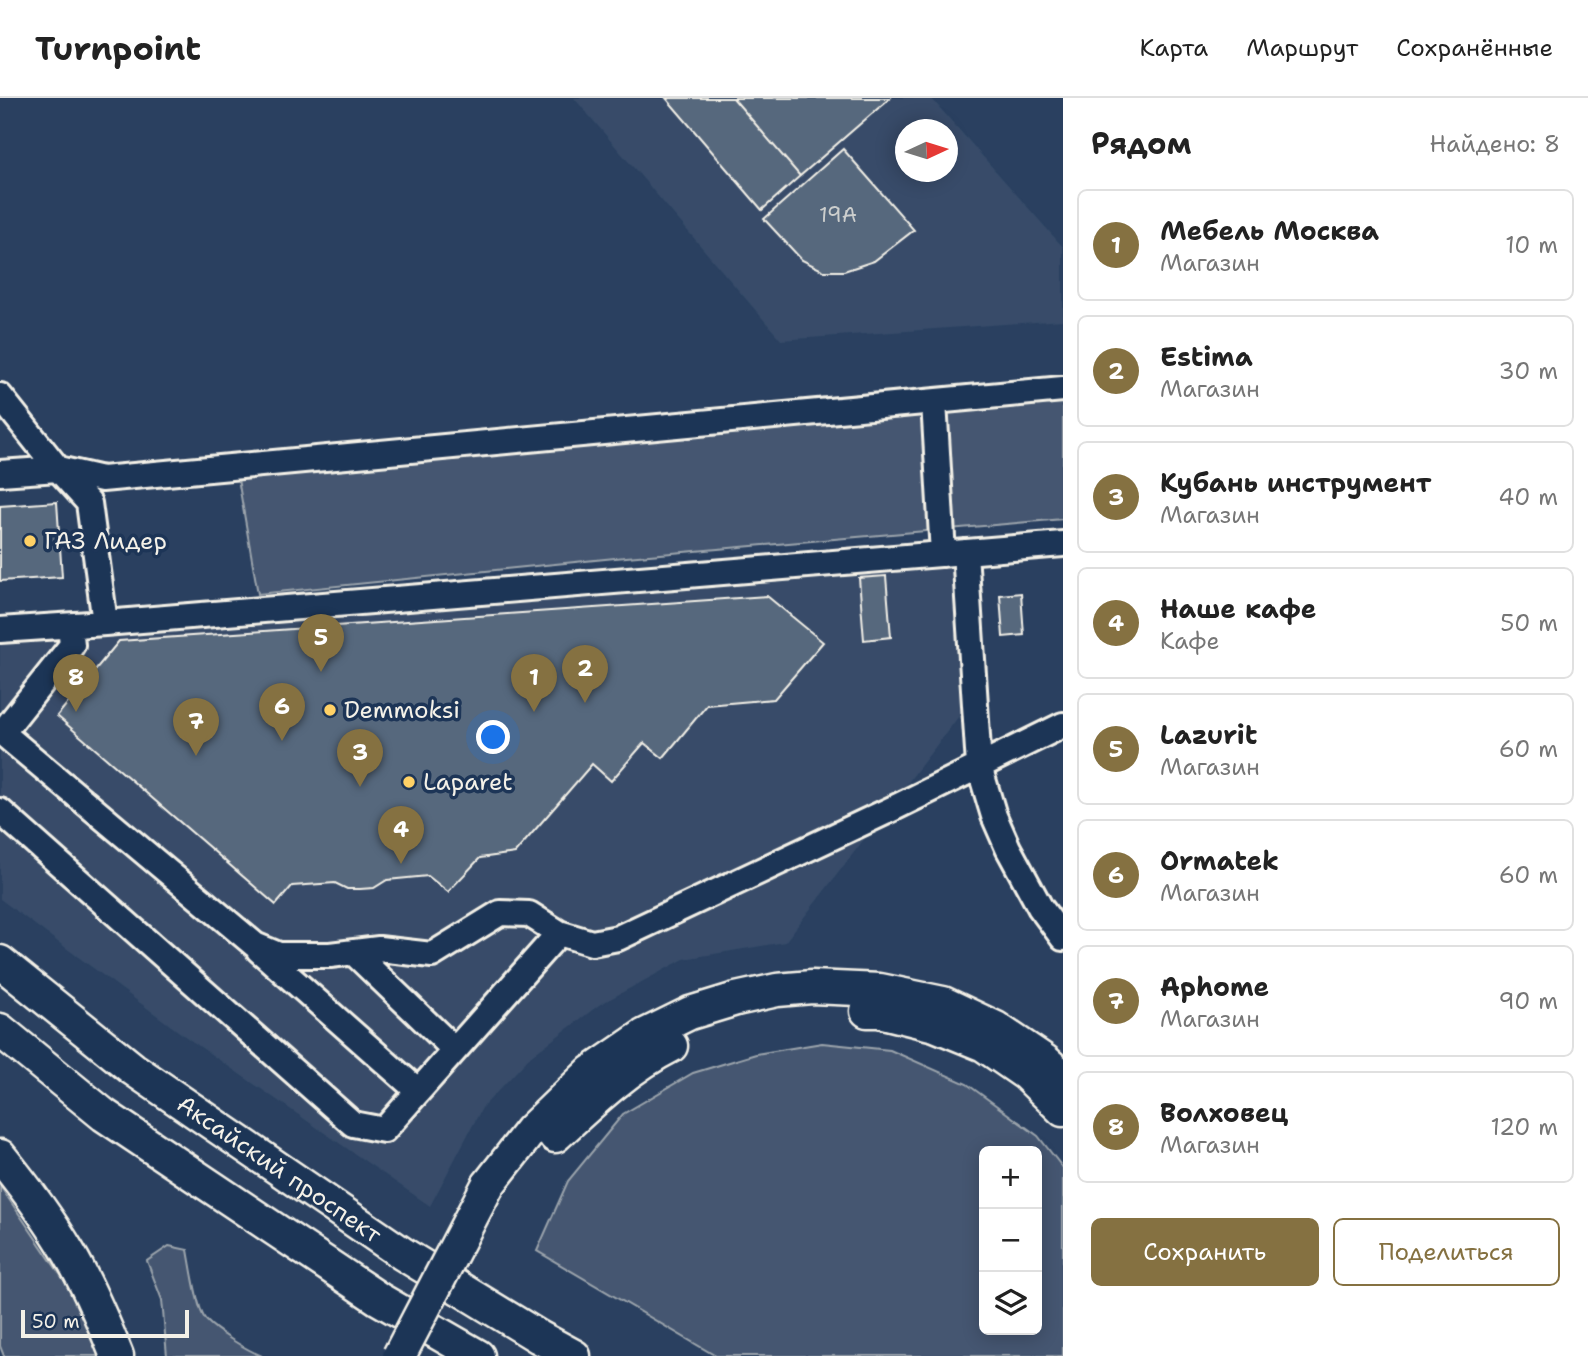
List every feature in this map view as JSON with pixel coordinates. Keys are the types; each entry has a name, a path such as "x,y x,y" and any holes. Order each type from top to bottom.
{"main road":[{"name":"Аксайский проспект","path":"0,962 133,1069 403,1254 539,1338 574,1356"},
{"path":"399,1356 531,1129 591,1072 645,1035 690,1013 777,990 812,987 880,990 943,1003 996,1028 1045,1061 1063,1077"},
{"path":"422,1356 498,1189 606,1089 659,1052 699,1032 741,1018 778,1010 814,1008 879,1011 935,1025 984,1045 1027,1074 1063,1110"},
{"path":"0,1030 104,1115 379,1299 478,1356"},
{"path":"0,1156 33,1197 70,1254 100,1312 117,1356"}],"street":[{"path":"0,473 58,469 102,479 1063,390"},
{"path":"0,396 89,503 104,623"},
{"path":"934,402 979,766 994,816 1008,848 1040,907 1063,937"},
{"path":"0,630 1063,544"},
{"path":"70,626 72,645 1,732 255,945 418,1091"},
{"path":"255,945 279,955 330,956 379,949 432,956 500,913 529,914 559,933 592,943 618,938 1063,725"},
{"path":"0,811 354,1124 384,1130 559,933"},
{"path":"353,952 455,1050"}],"shaded area":[{"path":"574,98 931,98 950,119 895,119 895,182 958,182 958,128 1063,247 1063,320 781,340"},
{"path":"1063,399 1063,519 615,558 258,594 238,479 618,438"},
{"path":"958,563 966,707 785,942 684,959 599,1005 530,1057 482,1108 430,1206 186,1037 0,899 0,643"},
{"path":"822,1043 890,1050 967,1084 1038,1136 1063,1168 1063,1356 716,1356 537,1251 568,1181 623,1114 693,1073 756,1054"},
{"path":"0,1186 77,1299 102,1356 4,1356 0,1346"},
{"path":"169,1246 188,1250 197,1298 206,1320 232,1340 262,1356 167,1356 162,1300 147,1261"}],"building":[{"path":"666,98 733,98 800,176 762,210"},
{"path":"733,98 890,98 800,176"},
{"path":"843,149 914,230 874,261 844,271 824,271 802,260 764,219"},
{"name":"ГАЗ Лидер","path":"57,502 62,577 0,581 0,506"},
{"path":"886,576 891,637 864,640 859,578"},
{"path":"1021,593 1024,635 1003,637 1000,595"},
{"path":"767,596 823,642 774,699 707,705 663,758 644,743 611,781 592,764 515,853 480,858 448,892 428,876 387,880 374,888 347,889 335,883 292,886 276,905 57,716 119,641"}],"place":[{"name":"ГАЗ Лидер","path":"30,541"},
{"name":"Lazurit","path":"321,672"},
{"name":"Estima","path":"585,703"},
{"name":"Demmoksi","path":"330,710"},
{"name":"Волховец","path":"76,712"},
{"name":"Мебель Москва","path":"534,712"},
{"name":"Ormatek","path":"282,741"},
{"name":"Aphome","path":"196,756"},
{"name":"Laparet","path":"409,782"},
{"name":"Кубань инструмент","path":"360,787"},
{"name":"Наше кафе","path":"401,864"}]}
